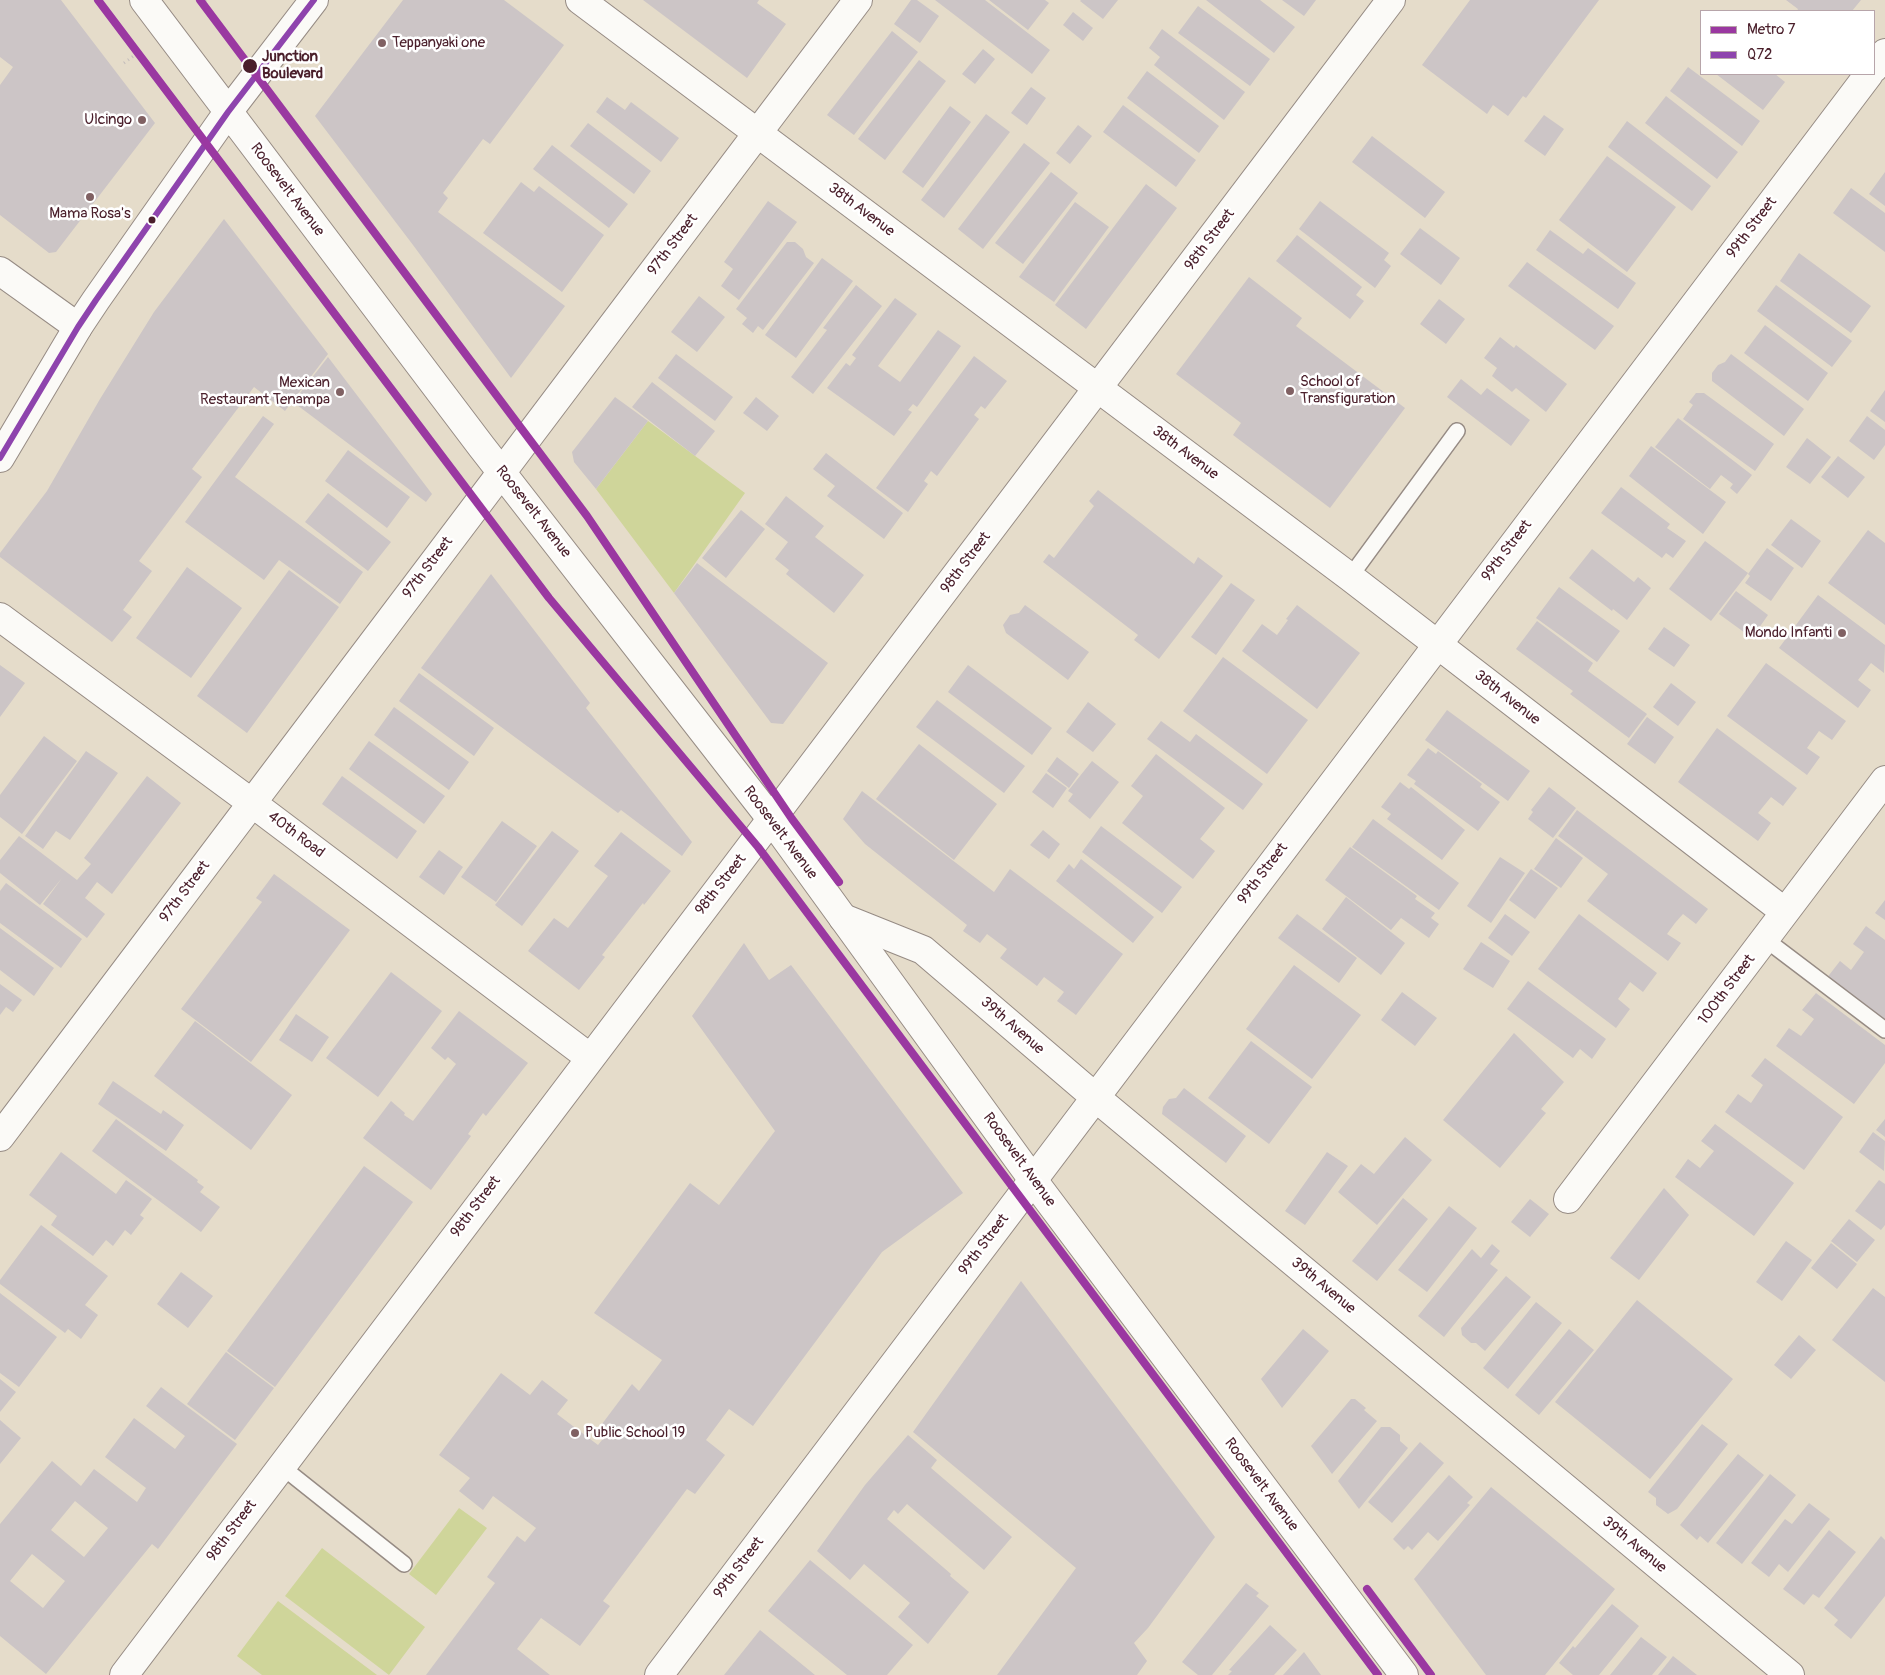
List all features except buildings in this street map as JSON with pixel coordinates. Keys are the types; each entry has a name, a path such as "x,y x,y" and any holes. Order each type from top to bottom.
{"street":[{"name":"Roosevelt Avenue","path":"144,0 501,471 772,820 1033,1180 1404,1675"},
{"path":"0,458 78,327 228,112 314,0"},
{"name":"38th Avenue","path":"580,0 1350,577 1785,912"},
{"name":"97th Street","path":"0,1137 858,0"},
{"name":"98th Street","path":"124,1675 589,1056 772,820 1391,0"},
{"path":"1875,67 1885,53"},
{"name":"99th Street","path":"659,1675 1868,75"},
{"path":"0,271 78,327"},
{"name":"40th Road","path":"0,617 589,1056"},
{"name":"100th Street","path":"1568,1199 1885,780"},
{"name":"39th Avenue","path":"843,918 923,950 1095,1097 1790,1675"}],"lane":[{"path":"1350,577 1457,431"},
{"path":"1765,939 1885,1030"},
{"path":"281,1466 404,1564"}],"path":[{"path":"206,0 201,4 211,19"},
{"path":"124,63 139,52 145,59"}],"green space":[{"path":"648,421 745,493 674,593 596,489"},
{"path":"459,1508 487,1528 436,1595 409,1574"},
{"path":"322,1548 425,1627 389,1675 285,1596"},
{"path":"278,1601 377,1675 262,1675 237,1656"}],"metro line":[{"name":"7","path":"98,0 549,598 758,847 1378,1675"},
{"name":"7","path":"200,0 587,516 792,819 839,882"},
{"name":"7","path":"1367,1589 1431,1675"}],"transit line":[{"name":"Q72","path":"0,458 96,300 228,112 314,0"}],"place":[{"name":"Teppanyaki one","path":"382,43"},
{"name":"Junction Boulevard","path":"250,66"},
{"name":"Ulcingo","path":"142,120"},
{"name":"Mama Rosa's","path":"90,197"},
{"name":"School of Transfiguration","path":"1290,391"},
{"name":"Mexican Restaurant Tenampa","path":"340,392"},
{"name":"Mondo Infanti","path":"1842,633"},
{"name":"Public School 19","path":"575,1433"}]}
